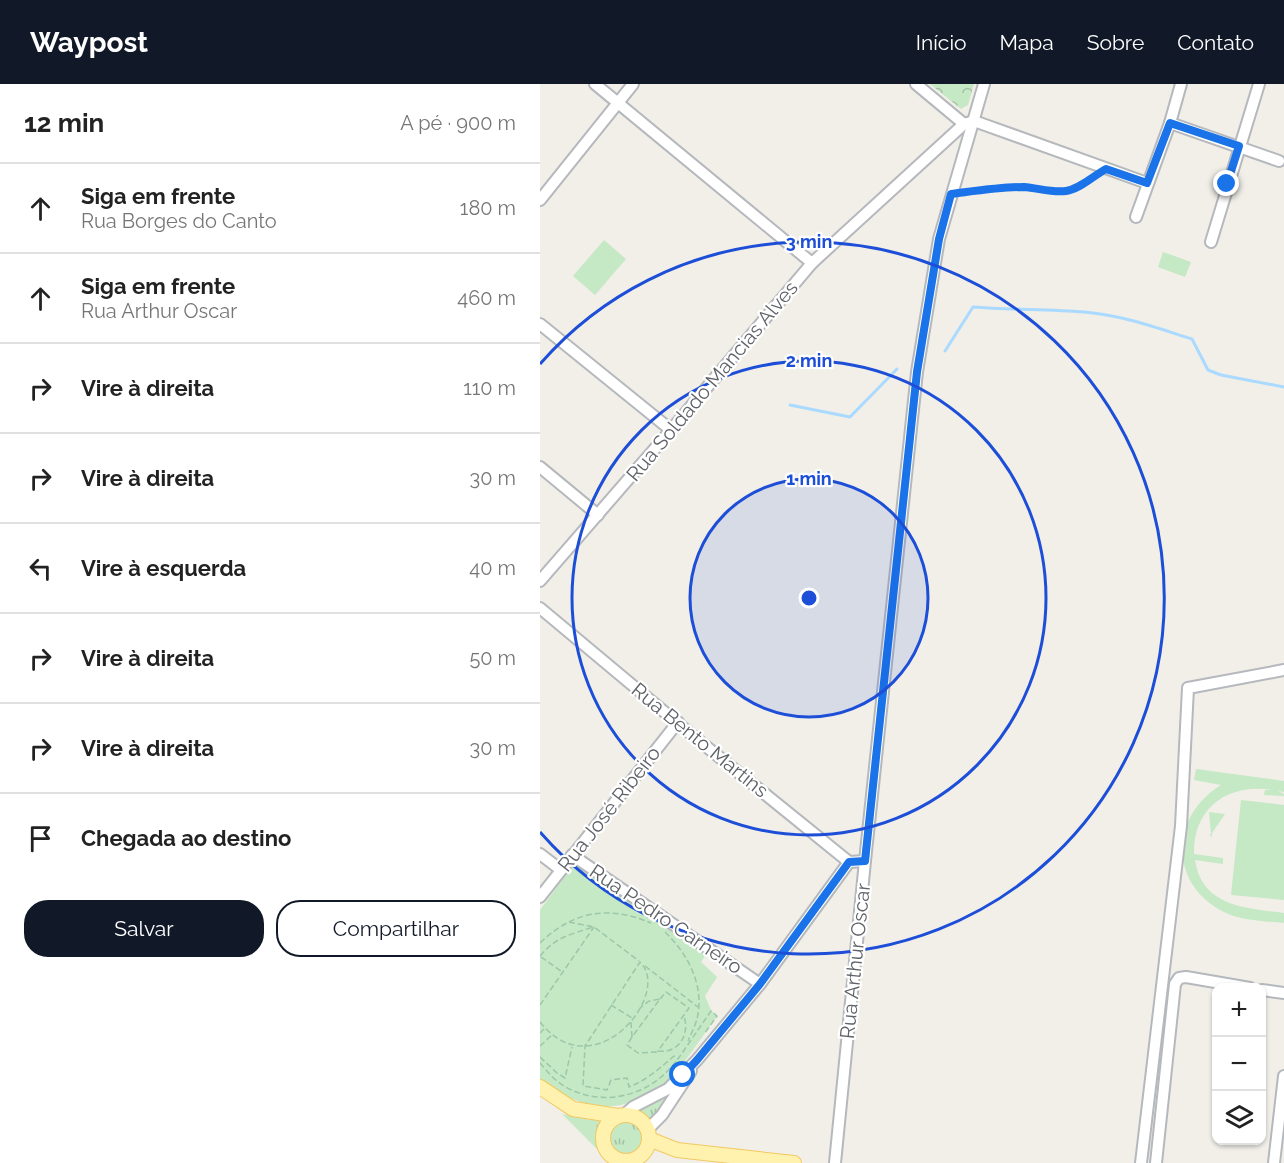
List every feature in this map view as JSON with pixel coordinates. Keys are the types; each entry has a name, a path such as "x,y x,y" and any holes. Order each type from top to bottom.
{"main road":[{"path":"540,1087 573,1109 641,1120 648,1134 648,1145 641,1155 629,1162 615,1159 604,1148"},
{"path":"603,1163 604,1129 608,1123 621,1115"},
{"path":"648,1134 676,1150 794,1163"}],"street":[{"path":"595,84 812,263"},
{"path":"540,200 633,84"},
{"path":"916,84 969,123 1147,183"},
{"name":"Rua Arthur Oscar","path":"836,1163 865,861 917,372 939,239 969,123 984,84"},
{"path":"1136,217 1170,123 1181,84"},
{"path":"1211,242 1259,84"},
{"name":"Rua Soldado Mancias Alves","path":"540,580 812,263 969,123"},
{"path":"1170,123 1279,161"},
{"path":"540,324 671,430"},
{"path":"540,467 598,515"},
{"name":"Rua Bento Martins","path":"540,608 849,862"},
{"path":"1141,1163 1181,826 1188,688 1284,670"},
{"name":"Rua José Ribeiro","path":"540,897 678,722"},
{"path":"540,854 561,870"},
{"name":"Rua Pedro Carneiro","path":"572,855 760,984"},
{"path":"621,1115 668,1089 697,1060 760,984 849,862 865,861"},
{"path":"1156,1163 1175,984 1179,978 1186,976 1227,983"},
{"path":"1266,991 1284,993"},
{"path":"648,1134 681,1089 697,1060"},
{"path":"1274,1163 1284,1076"}],"path":[{"path":"951,194 1027,187 1067,191 1106,169"},
{"path":"540,943 568,921 584,915 601,912 618,913 651,922 665,932 687,958 698,990 699,1008 697,1020 678,1059 671,1068 643,1089 616,1098 601,1099 562,1085 540,1063"},
{"path":"568,921 594,927 699,1008"},
{"path":"562,972 540,956 550,945 565,935 594,927"},
{"path":"540,1005 594,927"},
{"path":"640,962 585,1046 583,1086 608,1090 611,1080 627,1078 629,1087 659,1070 675,1056 678,1059"},
{"path":"540,1022 562,1043 572,1046 608,1041 623,1031 643,1002 647,986 645,970 640,962"},
{"path":"658,1051 689,1008 666,992 627,1045 638,1053 670,1050 681,1042 686,1029 684,1017"},
{"path":"636,1014 645,1003 660,999"},
{"path":"610,1005 632,1020"},
{"path":"686,1045 711,1011 717,1016 703,1035"},
{"path":"632,1020 632,1037"},
{"path":"540,1033 544,1028"},
{"path":"540,1046 552,1035"},
{"path":"681,1042 686,1045"},
{"path":"540,1057 566,1078 572,1046"}],"green space":[{"path":"930,84 974,84 968,105 961,109"},
{"path":"604,240 626,259 595,295 573,276"},
{"path":"1163,252 1191,262 1185,277 1158,267"},
{"path":"1196,769 1284,781 1284,792 1278,791 1284,796 1264,795 1265,790 1272,790 1256,789 1242,790 1216,802 1200,823 1195,837 1194,854 1223,858 1223,864 1195,860 1199,876 1216,896 1241,906 1284,913 1284,923 1231,915 1206,900 1193,885 1185,868 1182,850 1185,831 1192,814 1204,798 1221,785 1194,780"},
{"path":"1241,800 1284,805 1284,900 1231,895"},
{"path":"1209,812 1225,814 1212,833 1212,837 1210,835"},
{"path":"574,864 707,953 701,962 717,977 705,996 711,1010 717,1016 682,1064 659,1088 632,1102 618,1105 591,1105 578,1101 540,1079 540,910"},
{"path":"671,1094 652,1121 637,1111"},
{"path":"562,1114 590,1120 604,1119 596,1135 598,1150"},
{"path":"626,1121 639,1126 644,1139 639,1152 626,1157 613,1152 608,1139 613,1126"}],"waterway":[{"path":"945,351 973,307 1084,312 1126,319 1192,339 1208,370 1221,375 1284,387"},
{"path":"790,405 850,417 897,369"}],"route":[{"path":"683,1075 760,984 849,862 865,861 917,372 939,239 951,194 1027,187 1067,191 1106,169 1147,183 1170,123 1239,146 1227,184"}]}
